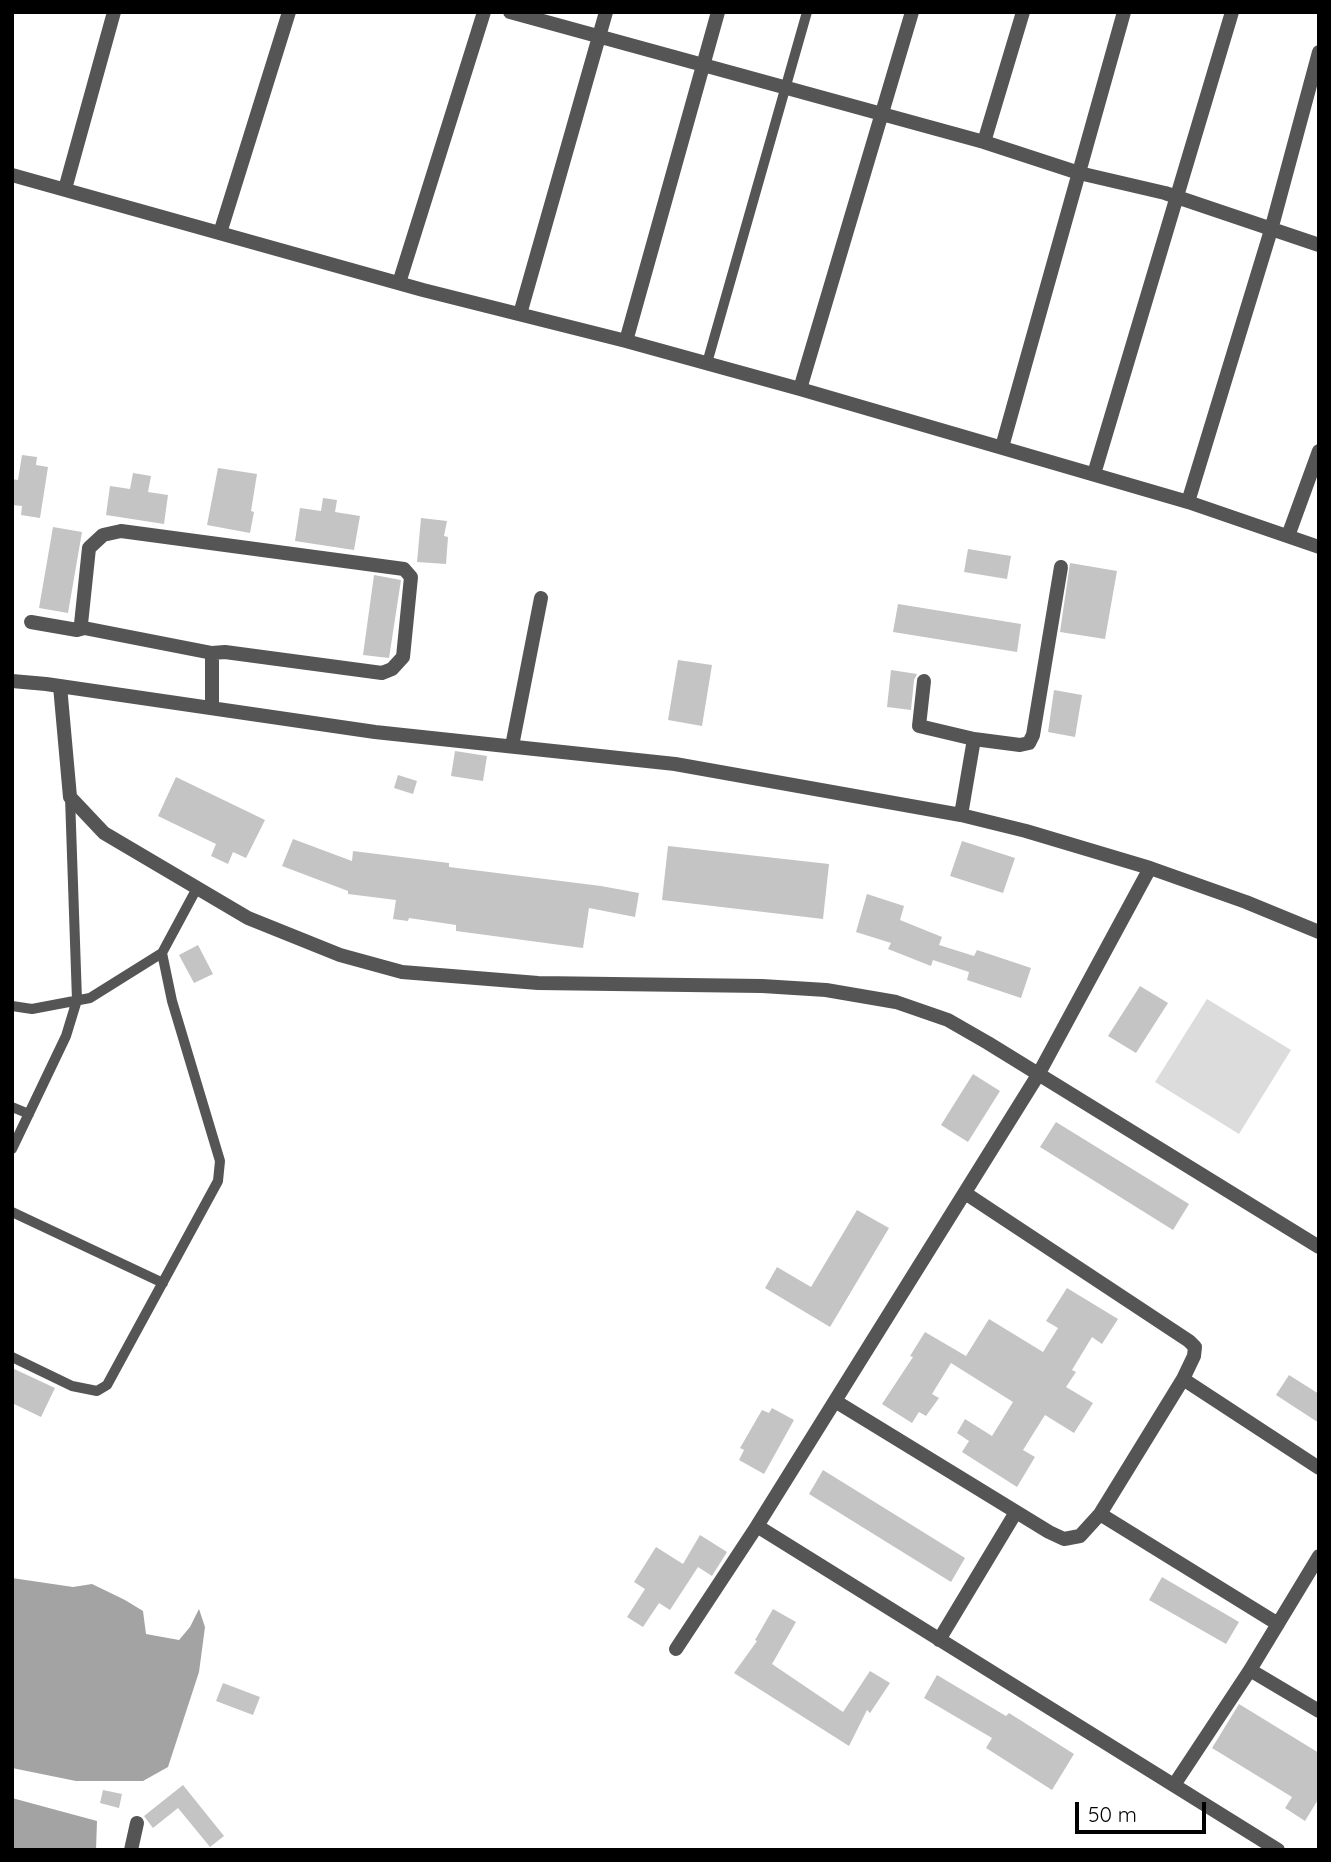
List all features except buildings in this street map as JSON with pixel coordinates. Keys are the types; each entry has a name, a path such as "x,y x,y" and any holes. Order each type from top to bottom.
{"street":[{"path":"65,190 114,12"},
{"path":"220,233 289,12"},
{"path":"399,283 484,12"},
{"path":"510,12 984,142 1079,173 1176,197 1319,245"},
{"path":"520,314 606,12"},
{"path":"626,341 718,12"},
{"path":"800,389 912,12"},
{"path":"984,142 1023,12"},
{"path":"1002,447 1124,12"},
{"path":"1094,474 1232,12"},
{"path":"1188,502 1271,230 1319,52"},
{"path":"12,175 399,283 800,389 1188,502 1319,547"},
{"path":"1288,536 1319,451"},
{"path":"31,622 78,630 84,628 212,653 225,652 382,673 392,669 403,657 411,577 404,569 121,531 111,532 103,535 89,548 81,624 84,628"},
{"path":"924,681 919,726 974,739 1020,745 1029,743 1033,735 1061,568"},
{"path":"512,746 541,598"},
{"path":"212,653 212,708"},
{"path":"12,681 375,732 675,764 961,814 1150,868 1316,927"},
{"path":"60,686 70,797 104,833 248,918 340,955 402,972 538,982 826,989 896,1002 948,1020 1319,1247"},
{"path":"961,814 974,739"},
{"path":"676,1649 757,1526 1038,1075 1150,868"},
{"path":"835,1401 1064,1539 1080,1536 1100,1514 1183,1379 1194,1356 1195,1347 965,1193"},
{"path":"1183,1379 1319,1468"},
{"path":"939,1640 1016,1512"},
{"path":"1100,1514 1278,1624"},
{"path":"757,1526 1278,1850"},
{"path":"1174,1785 1250,1670 1319,1556"},
{"path":"1250,1670 1319,1711"},
{"path":"131,1850 137,1823"}],"lane":[{"path":"707,363 807,12"},
{"path":"12,1149 66,1036 77,1000 70,797"},
{"path":"12,1006 32,1009 90,998 162,953 197,888"},
{"path":"12,1357 72,1386 97,1391 107,1385 218,1181 220,1161 172,1001 162,953"},
{"path":"12,1107 29,1114"},
{"path":"12,1212 163,1283"}],"shaded area":[{"path":"1207,999 1291,1050 1239,1134 1155,1082"},
{"path":"12,1578 73,1587 92,1584 143,1611 146,1634 179,1640 190,1627 199,1609 205,1627 199,1672 168,1767 143,1781 76,1781 12,1768"},
{"path":"12,1798 97,1821 96,1850 12,1850"}]}
